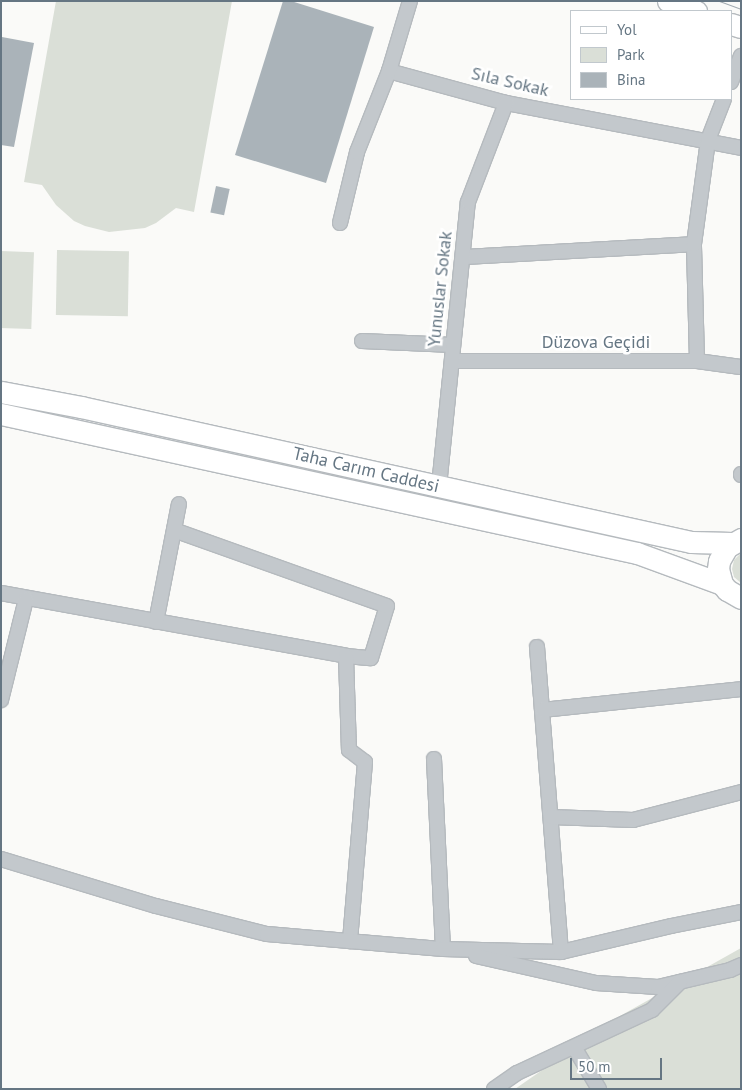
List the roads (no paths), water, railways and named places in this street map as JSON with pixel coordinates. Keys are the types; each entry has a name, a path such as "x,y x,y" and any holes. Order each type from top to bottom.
{"main road":[{"path":"668,1 693,10"},
{"name":"Taha Carım Caddesi","path":"1,392 81,407 691,542 736,541"},
{"name":"Taha Carım Caddesi","path":"1,414 637,553 722,584 727,590 741,598"},
{"path":"722,584 718,569 719,561 722,554 736,541"}],"street":[{"path":"340,223 357,152 389,71 410,1"},
{"path":"732,79 741,56"},
{"name":"Sıla Sokak","path":"389,71 506,103 708,140 741,148"},
{"path":"697,361 694,244 708,140 724,100"},
{"name":"Yunuslar Sokak","path":"439,486 468,202 506,103"},
{"path":"463,257 694,244"},
{"path":"362,341 453,345"},
{"name":"Düzova Geçidi","path":"452,361 697,361 741,366"},
{"path":"156,622 179,504"},
{"path":"1,593 346,656 370,658 387,606 174,530"},
{"path":"1,700 26,599"},
{"path":"537,647 561,952"},
{"path":"346,656 349,750 365,762 350,941"},
{"path":"542,710 741,689"},
{"path":"434,759 443,949"},
{"path":"551,817 633,820 741,792"},
{"path":"1,859 156,906 267,934 443,949 561,952 671,926 741,912"},
{"path":"443,949 596,983 658,987 730,970 741,965"},
{"path":"494,1089 517,1073 652,1010 680,982"},
{"path":"574,1047 599,1089"}],"tram line":[{"path":"719,1 741,9"}]}
